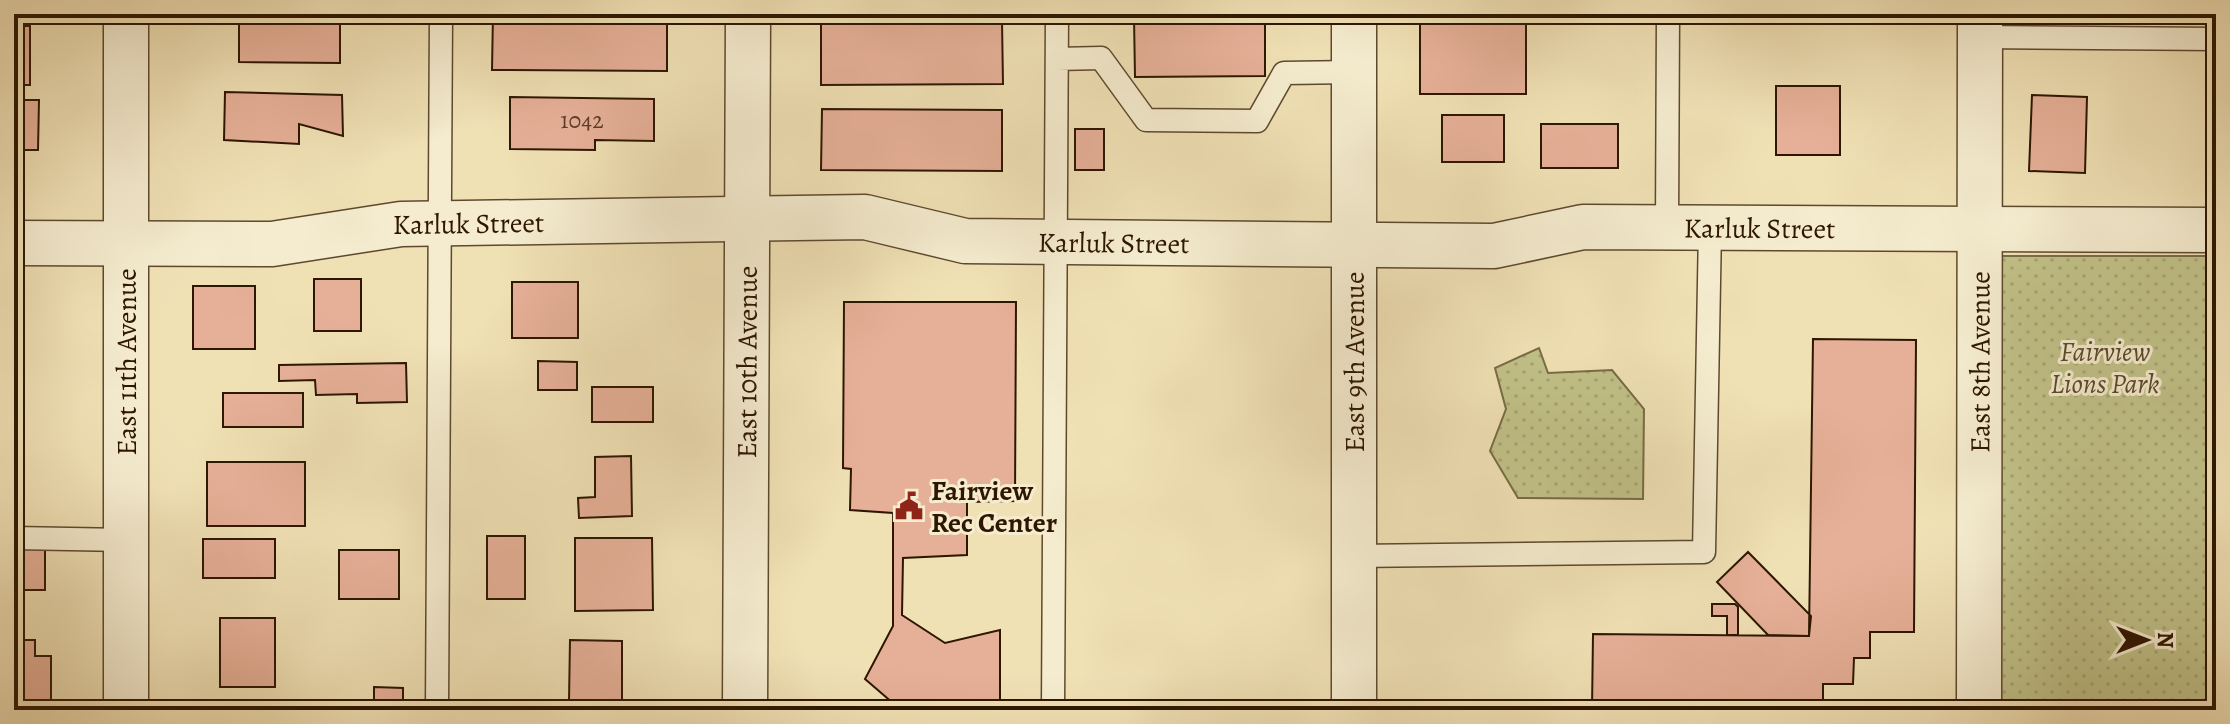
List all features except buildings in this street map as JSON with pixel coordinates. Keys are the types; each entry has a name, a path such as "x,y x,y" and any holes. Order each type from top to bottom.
{"street":[{"name":"East 11th Avenue","path":"126,14 126,710"},
{"name":"East 10th Avenue","path":"745,710 748,14"},
{"name":"East 9th Avenue","path":"1354,14 1354,710"},
{"name":"East 8th Avenue","path":"1979,710 1980,25"},
{"name":"Karluk Street","path":"14,243 272,244 401,224 865,217 965,241 1354,245 1494,246 1583,227 2216,230"}],"lane":[{"path":"437,710 441,14"},
{"path":"1053,710 1057,14"},
{"path":"1667,227 1668,14"},
{"path":"1980,25 2216,39"},
{"path":"1057,59 1101,58 1146,120 1257,121 1284,73 1354,72"},
{"path":"1354,556 1704,552 1710,228"},
{"path":"14,538 125,540"}],"green space":[{"name":"Fairview Lions Park","path":"1993,256 2216,256 2216,710 2000,710"},
{"path":"1539,348 1548,373 1612,370 1644,409 1643,499 1518,498 1490,451 1506,409 1495,368"}],"place":[{"name":"Fairview Rec Center","path":"909,506"}]}
